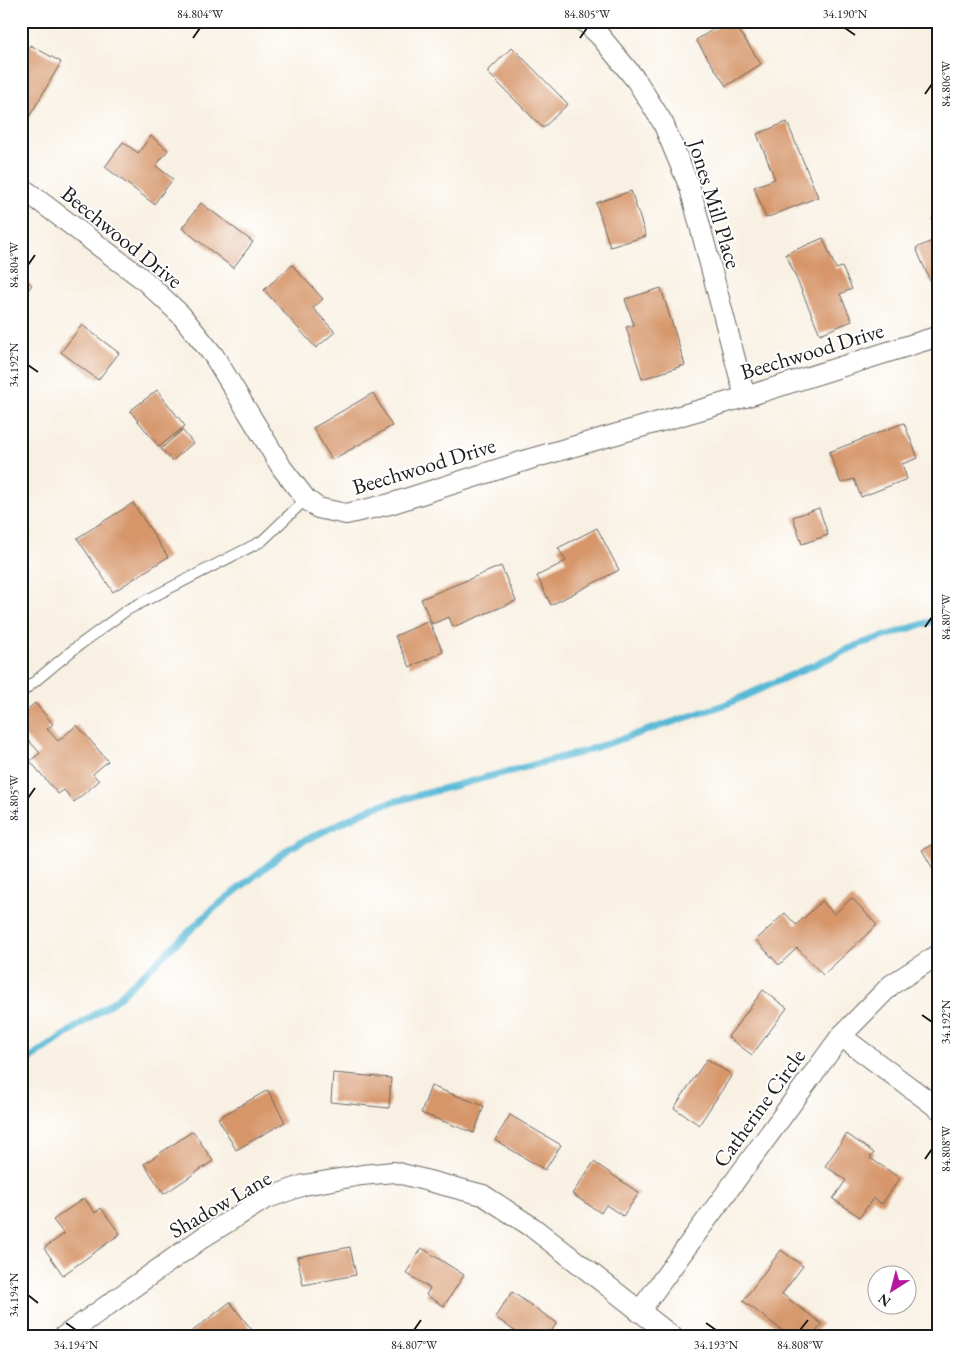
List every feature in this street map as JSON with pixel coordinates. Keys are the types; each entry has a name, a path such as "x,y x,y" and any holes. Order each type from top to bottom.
{"street":[{"name":"Jones Mill Place","path":"584,21 600,36 636,80 663,123 690,188 745,397"},
{"name":"Beechwood Drive","path":"21,186 144,280 181,315 214,356 282,468 306,499 318,508 346,514 390,504 530,459 745,397 939,336"},
{"name":"Catherine Circle","path":"639,1312 841,1036 891,984 939,954"},
{"path":"841,1036 939,1109"},
{"name":"Shadow Lane","path":"64,1337 205,1236 266,1199 304,1185 362,1175 394,1172 483,1195 532,1227 673,1337"}],"lane":[{"path":"21,694 74,649 127,610 262,541 306,499"}],"building":[{"path":"727,21 733,21 761,64 726,86 696,40"},
{"path":"30,45 61,62 24,126 21,125 21,62"},
{"path":"512,47 568,104 543,128 487,72"},
{"path":"787,122 818,197 766,218 754,187 775,179 757,134"},
{"path":"151,136 168,150 156,166 173,179 154,204 105,167 123,142 138,153"},
{"path":"631,191 646,236 610,247 596,203"},
{"path":"201,203 253,242 233,268 182,228"},
{"path":"939,216 939,233 932,219"},
{"path":"823,238 836,269 842,267 852,289 840,294 852,321 820,334 786,254"},
{"path":"939,238 939,277 930,281 916,248"},
{"path":"292,265 323,299 313,308 335,332 316,348 264,290"},
{"path":"21,277 32,285 21,299"},
{"path":"661,288 685,365 642,379 626,327 634,325 625,299"},
{"path":"82,325 119,353 98,380 61,352"},
{"path":"157,390 185,426 159,447 130,411"},
{"path":"373,393 392,426 332,460 313,428"},
{"path":"904,423 918,458 902,464 907,479 861,497 854,479 841,483 829,452"},
{"path":"182,430 193,443 172,461 161,449"},
{"path":"133,503 168,557 113,592 77,538"},
{"path":"819,508 828,535 802,544 793,517"},
{"path":"597,528 619,570 551,605 537,576 566,561 558,548"},
{"path":"501,566 516,601 453,627 449,617 432,624 421,599"},
{"path":"429,621 443,652 410,667 395,636"},
{"path":"35,703 53,724 47,729 58,741 77,725 108,761 93,774 99,781 74,802 64,790 58,794 30,761 40,753 21,732 21,715"},
{"path":"939,841 939,879 922,850"},
{"path":"852,898 877,925 823,975 797,948 779,965 756,940 785,913 796,925 822,901 834,914"},
{"path":"763,990 787,1008 752,1055 728,1037"},
{"path":"707,1059 732,1075 699,1125 674,1108"},
{"path":"333,1073 391,1078 389,1108 331,1102"},
{"path":"431,1086 484,1106 474,1133 421,1113"},
{"path":"268,1090 285,1122 236,1150 218,1118"},
{"path":"510,1115 561,1145 545,1170 495,1140"},
{"path":"193,1131 213,1161 164,1194 144,1164"},
{"path":"847,1134 874,1153 870,1158 900,1178 882,1204 873,1198 860,1217 833,1199 846,1180 825,1166"},
{"path":"594,1162 639,1193 623,1216 606,1205 601,1213 572,1194"},
{"path":"84,1198 95,1213 101,1208 120,1234 63,1275 44,1248 64,1234 53,1220"},
{"path":"350,1247 356,1275 303,1285 297,1257"},
{"path":"422,1248 464,1275 444,1306 426,1295 430,1288 406,1273"},
{"path":"781,1250 803,1266 782,1294 822,1324 812,1337 791,1337 743,1301"},
{"path":"512,1292 557,1323 547,1337 523,1337 495,1317"},
{"path":"230,1302 252,1330 243,1337 185,1337"},
{"path":"463,1331 471,1337 459,1337"}],"waterway":[{"path":"21,1065 117,999 214,908 291,847 374,807 582,752 727,704 860,644 939,619"}]}
